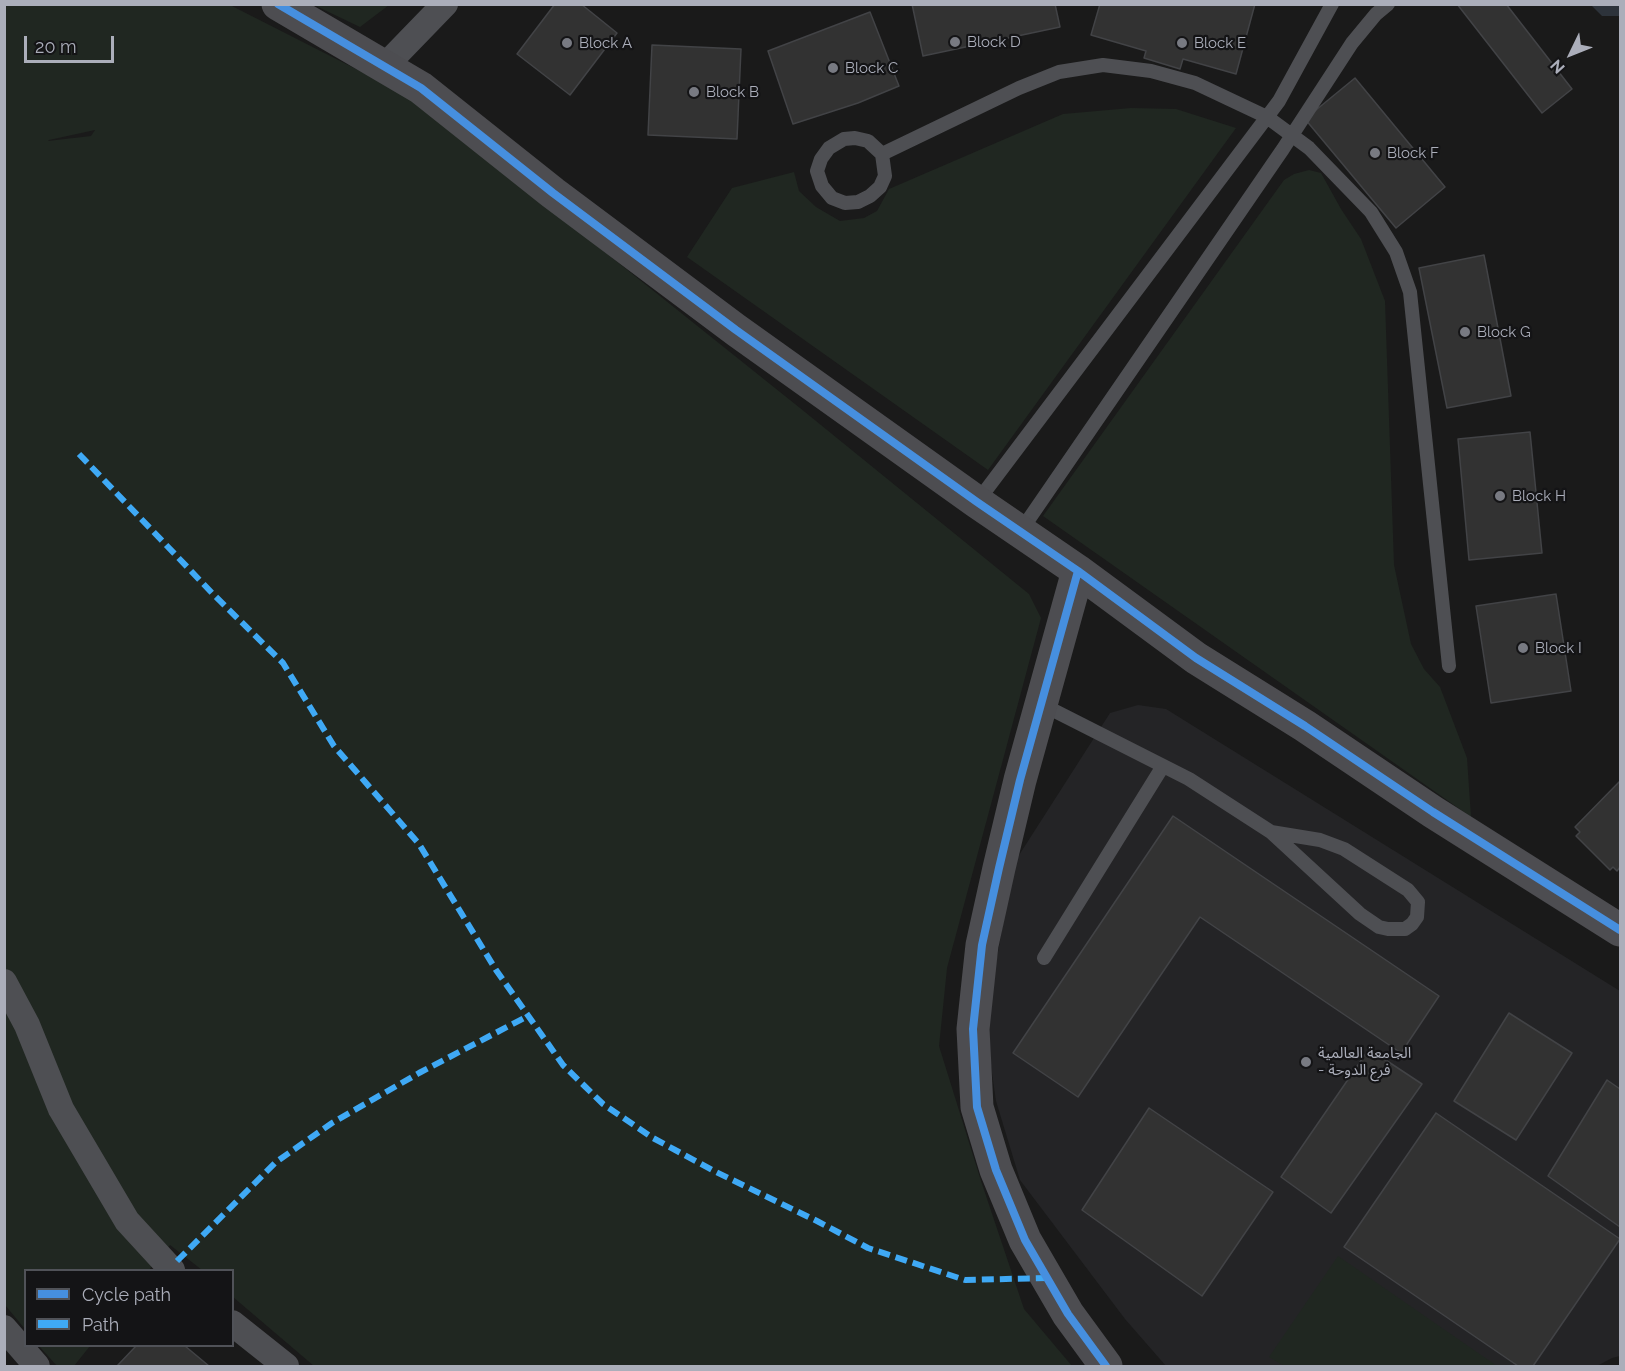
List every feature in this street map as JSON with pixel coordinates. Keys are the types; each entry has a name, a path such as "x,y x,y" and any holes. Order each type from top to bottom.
{"street":[{"path":"278,4 421,88 646,263 977,502 1078,571 1196,658 1620,930"},
{"path":"384,67 445,4"},
{"path":"1078,571 1020,780 982,945 973,1029 977,1107 996,1170 1025,1239 1068,1314 1106,1366"},
{"path":"4,982 27,1025 61,1108 127,1221 171,1269"},
{"path":"234,1325 286,1366"},
{"path":"4,1328 38,1366"}],"lane":[{"path":"977,502 1279,101 1332,4"},
{"path":"1020,532 1352,44 1376,14 1388,4"},
{"path":"882,154 1019,88 1059,72 1103,65 1150,71 1195,83 1267,117 1309,148 1371,212 1395,252 1410,292 1449,666"},
{"path":"855,138 868,141 882,154 885,176 880,187 864,199 844,203 832,198 822,186 817,171 821,159 829,148 844,139 855,138"},
{"path":"1041,704 1189,779 1271,831 1360,914 1379,927 1405,929 1417,917 1418,902 1407,890 1344,849 1320,840 1271,831"},
{"path":"1044,958 1163,766"}],"shaded area":[{"path":"4,5 230,5 411,97 1029,594 1041,618 947,968 939,1046 1024,1309 1072,1366 314,1366 234,1298 234,1269 201,1269 170,1245 150,1269 24,1269 24,1328 5,1305","holes":["95,130 91,136 49,140"]},
{"path":"314,5 389,5 360,27"},
{"path":"1591,5 1620,5 1620,16 1602,16"},
{"path":"1131,108 1176,109 1236,128 988,470 687,257 732,188 794,172 799,191 816,207 840,221 864,218 877,211 889,189 1063,114"},
{"path":"1309,170 1321,173 1361,239 1385,301 1394,565 1411,644 1424,669 1440,687 1467,758 1471,817 1043,516 1284,180 1294,174"},
{"name":"الجامعة العالمية - فرع الدوحة","path":"1138,705 1166,709 1620,991 1620,1356 1597,1366 1166,1366 1125,1319 1020,1180 996,1101 985,1024 1014,863 1110,713"},
{"path":"1338,1256 1497,1366 1284,1366 1269,1357"},
{"path":"40,1347 89,1347 74,1366 57,1366"}],"building":[{"name":"Block A","path":"555,4 581,4 617,33 570,95 517,54"},
{"name":"Block D","path":"912,4 1055,4 1060,27 923,56"},
{"name":"Block E","path":"1100,4 1255,4 1236,74 1183,59 1180,69 1144,58 1146,51 1091,35"},
{"path":"1457,4 1506,4 1572,89 1542,113"},
{"name":"Block C","path":"870,12 899,86 858,103 793,124 768,51"},
{"name":"Block B","path":"652,45 741,49 737,139 648,135"},
{"name":"Block F","path":"1355,78 1445,187 1396,228 1305,119"},
{"name":"Block G","path":"1484,255 1511,396 1447,408 1419,268"},
{"name":"Block H","path":"1530,432 1542,553 1469,560 1458,439"},
{"name":"Block I","path":"1556,594 1571,691 1491,703 1476,606"},
{"path":"1620,781 1620,867 1617,871 1613,867 1610,870 1576,836 1580,832 1575,827"},
{"path":"1173,816 1439,996 1401,1053 1200,917 1078,1097 1013,1053"},
{"path":"1509,1013 1572,1053 1516,1140 1454,1101"},
{"path":"1369,1049 1422,1084 1331,1213 1281,1177"},
{"path":"1607,1080 1620,1089 1620,1227 1548,1176"},
{"path":"1149,1108 1273,1192 1202,1296 1082,1210"},
{"path":"1436,1113 1620,1239 1533,1366 1518,1366 1344,1247"},
{"path":"135,1347 186,1347 209,1366 117,1366"}],"marked path":[{"path":"79,454 213,594 283,663 334,746 419,844 496,970 563,1065 603,1104 653,1138 868,1248 965,1280 1048,1278"},
{"path":"177,1261 276,1162 332,1123 419,1073 528,1016"}],"cycle path":[{"path":"278,4 421,88 553,193 736,330 1078,571 1020,780 999,868 982,945 973,1029 977,1107 996,1170 1025,1240 1068,1314 1106,1366"},
{"path":"1078,571 1196,658 1620,930"}],"place":[{"name":"Block D","path":"955,42"},
{"name":"Block A","path":"567,43"},
{"name":"Block E","path":"1182,43"},
{"name":"Block C","path":"833,68"},
{"name":"Block B","path":"694,92"},
{"name":"Block F","path":"1375,153"},
{"name":"Block G","path":"1465,332"},
{"name":"Block H","path":"1500,496"},
{"name":"Block I","path":"1523,648"},
{"name":"الجامعة العالمية - فرع الدوحة","path":"1306,1062"}]}
